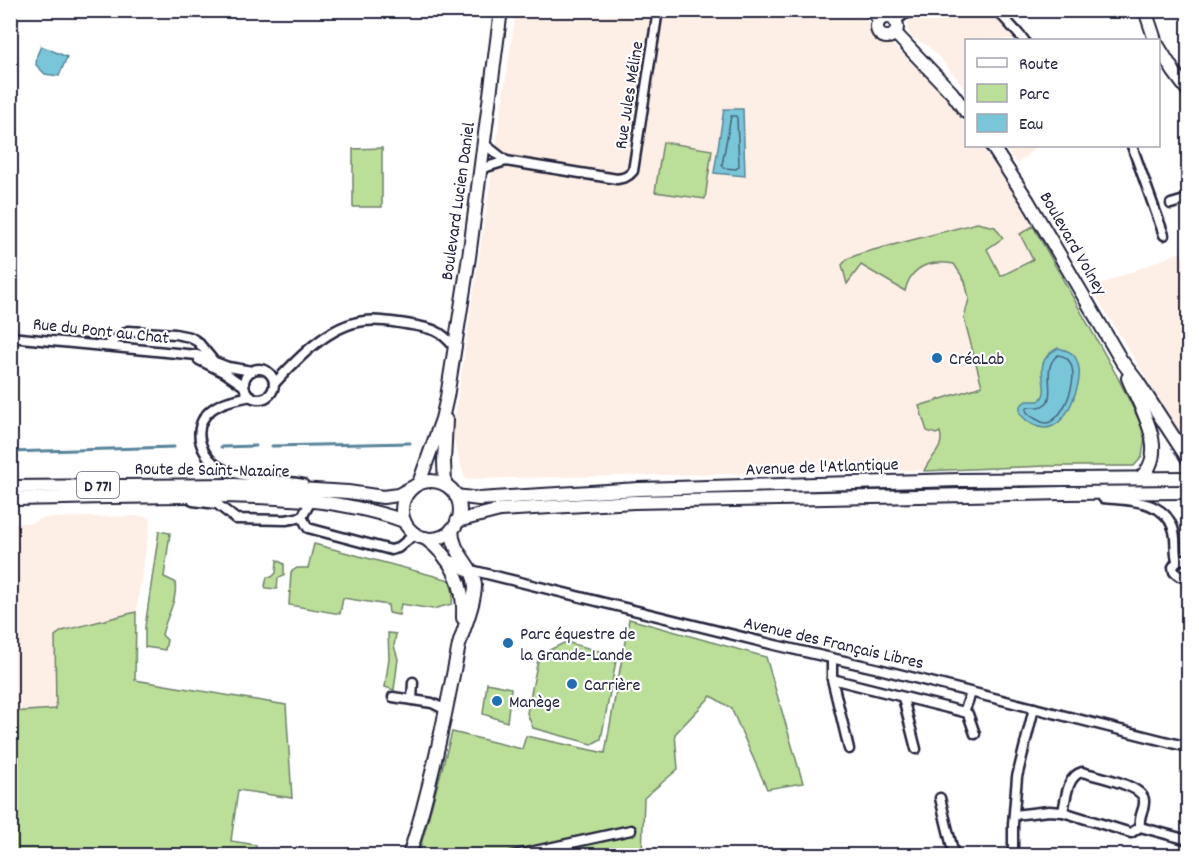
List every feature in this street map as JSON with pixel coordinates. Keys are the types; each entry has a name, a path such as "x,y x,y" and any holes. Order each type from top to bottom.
{"main road":[{"name":"Boulevard Lucien Daniel","path":"415,486 442,419 447,397 501,10"},
{"path":"869,10 881,20"},
{"path":"1145,10 1155,39"},
{"path":"886,17 895,21 898,27 896,34 890,38 880,34 877,25 881,20 886,17"},
{"path":"896,34 952,93 965,111"},
{"path":"1160,49 1188,91"},
{"name":"Boulevard Volney","path":"993,147 1028,201 1121,360 1188,459"},
{"name":"Boulevard Volney","path":"1121,360 1151,432 1152,459 1147,473 1140,478"},
{"name":"Boulevard Lucien Daniel","path":"445,484 447,397"},
{"name":"Avenue de l'Atlantique","path":"456,496 479,499 639,489 960,480 1188,478"},
{"path":"409,855 430,782 475,585 472,571 455,548 455,525 460,513 456,496 445,484 436,481 415,486 403,504 404,521 420,536 435,545 447,559 460,582 463,594 462,634"},
{"name":"Route de Saint-Nazaire","path":"10,487 200,484 348,492 383,497 398,495 415,486"},
{"name":"Avenue de l'Atlantique","path":"455,525 500,510 633,502 1188,492"},
{"name":"Route de Saint-Nazaire","path":"10,499 226,496 311,501 380,513 404,521"},
{"path":"420,536 441,537 455,525"}],"street":[{"name":"Rue Jules Méline","path":"480,169 506,161 617,179 625,178 630,174 633,171 658,10"},
{"path":"895,21 905,14 918,10"},
{"path":"997,10 1023,39"},
{"path":"483,143 506,161"},
{"path":"1132,147 1164,235"},
{"path":"1171,204 1188,198"},
{"path":"348,492 225,470 210,460 202,448 199,435 200,425 213,408 224,403 251,396 264,398 270,394 274,384 324,338 351,323 378,320 438,330 454,347"},
{"path":"106,346 128,331 175,334 190,337 198,342 212,360"},
{"name":"Rue du Pont au Chat","path":"10,337 188,355"},
{"path":"188,355 212,360 228,367 252,371 263,370 269,373 274,384"},
{"path":"188,355 225,372 244,386 251,396"},
{"path":"244,386 248,374 252,371"},
{"path":"1064,493 1147,503 1155,508 1170,520 1174,529 1177,560 1173,567 1176,574 1182,576 1188,573"},
{"path":"148,496 217,504 236,519 286,520 302,517"},
{"path":"302,517 311,501"},
{"path":"302,517 308,528 391,550 420,536"},
{"name":"Avenue des Français Libres","path":"447,559 454,561 467,572 472,571 875,668 1188,747"},
{"path":"1177,560 1183,559 1188,562"},
{"path":"832,659 832,680 849,749"},
{"path":"832,680 964,712 968,714 975,734"},
{"path":"412,700 413,682"},
{"path":"964,712 971,693"},
{"path":"393,697 432,703 446,710"},
{"path":"903,698 916,749"},
{"path":"1013,855 1017,777 1034,708"},
{"path":"1063,812 1071,778 1082,772 1138,789 1144,797 1138,818 1140,827"},
{"path":"940,798 953,851 950,855"},
{"path":"1014,815 1049,811 1063,812 1131,833 1140,827 1188,840"},
{"path":"512,855 631,830"}],"shaded area":[{"path":"854,10 910,61 950,103 965,124 965,147 982,147 1018,200 1117,376 1139,420 1145,437 1142,457 1138,463 1134,466 465,479 452,435 516,11"},
{"path":"945,10 989,11 1015,39 965,39 965,89 927,45 912,38 907,29 908,22 913,18"},
{"path":"1004,147 1036,147 1017,164"},
{"path":"1181,252 1188,269 1188,446 1091,288"},
{"path":"140,516 151,518 136,612 62,631 55,636 56,710 11,712 10,523 31,523 43,518"}],"green space":[{"path":"663,142 712,150 705,199 655,192"},
{"path":"382,148 382,207 353,207 353,149"},
{"path":"977,223 995,227 1003,238 987,249 1001,276 1033,260 1020,234 1033,226 1139,420 1145,437 1142,457 1134,466 1046,466 924,471 939,448 941,438 940,432 936,434 927,431 919,406 982,386 964,318 969,299 965,281 954,264 937,263 917,270 908,282 905,291 861,265 847,284 842,265 847,259 862,253"},
{"path":"159,531 170,533 164,577 175,582 173,602 162,635 167,640 165,650 145,647 145,627"},
{"path":"314,544 450,580 453,594 452,604 433,609 401,604 399,615 389,613 388,605 343,598 340,614 289,605 291,572 297,568 308,568"},
{"path":"277,560 284,564 284,576 278,578 277,589 266,588 267,577 272,577 276,573"},
{"path":"136,612 135,680 286,705 292,798 238,790 231,841 256,845 255,855 11,855 11,712 56,709 55,636 62,631"},
{"path":"629,619 766,657 803,783 767,789 731,708 711,696 675,734 678,769 644,798 642,855 418,856 452,732 522,749 526,736 605,753"},
{"path":"388,633 396,634 394,646 398,659 394,690 385,687 389,658"},
{"name":"Carrière","path":"566,642 617,656 601,739 592,744 533,728 527,713 539,655"},
{"name":"Manège","path":"487,683 511,688 507,722 483,714"}],"water":[{"path":"41,46 67,57 59,76 45,74 36,65"},
{"path":"724,109 743,109 745,176 714,173"},
{"path":"1058,348 1069,352 1076,358 1079,370 1077,388 1070,407 1058,422 1052,427 1037,427 1020,414 1020,406 1026,401 1039,401 1043,395 1044,361"}],"waterway":[{"path":"272,446 410,443"},
{"path":"221,447 256,446"},
{"path":"10,452 174,447"}],"place":[{"name":"CréaLab","path":"937,358"},
{"name":"Parc équestre de la Grande-Lande","path":"508,643"},
{"name":"Carrière","path":"572,684"},
{"name":"Manège","path":"497,701"}]}
